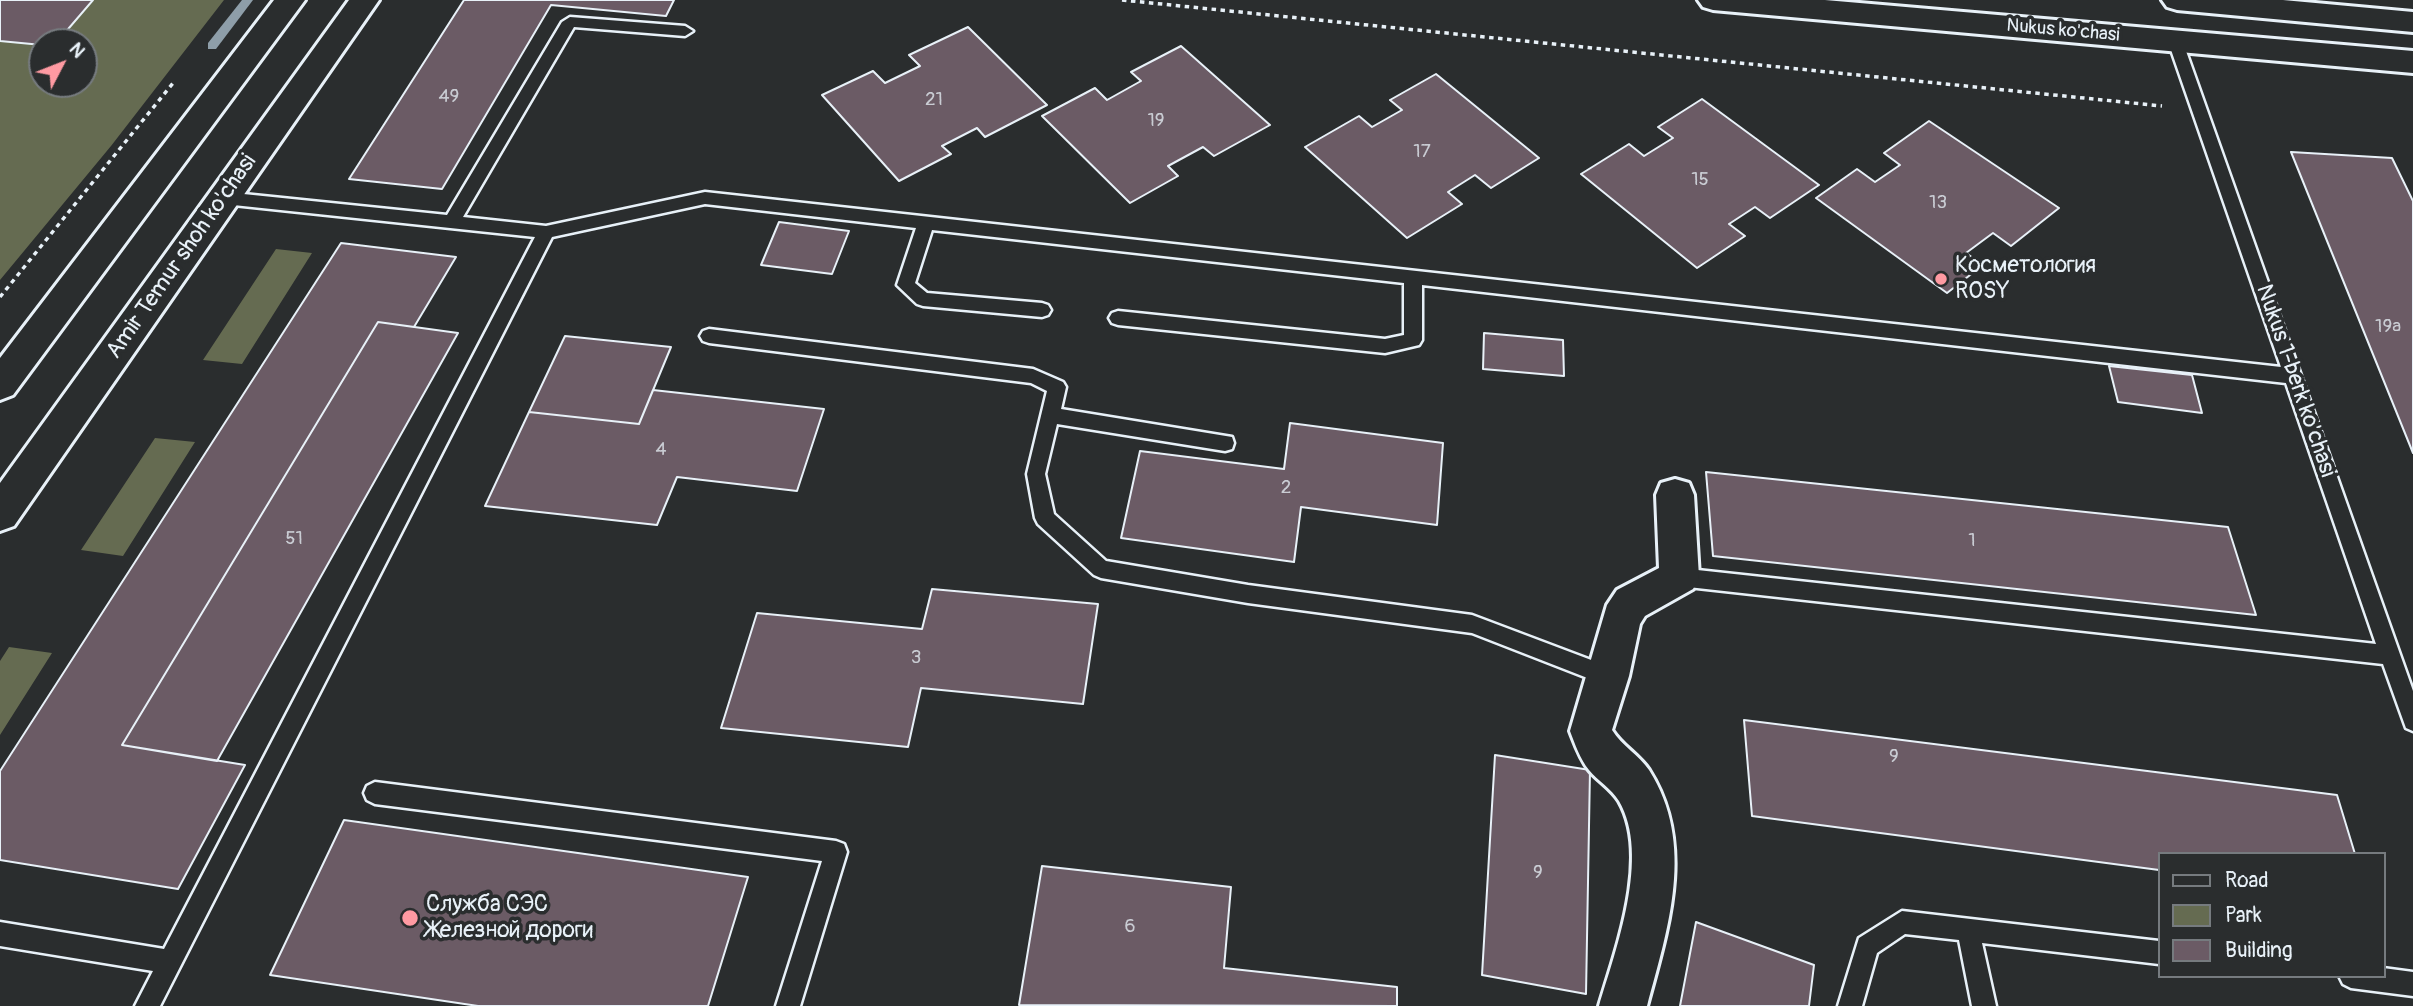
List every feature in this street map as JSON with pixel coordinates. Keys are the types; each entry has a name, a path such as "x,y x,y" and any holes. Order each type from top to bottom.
{"main road":[{"path":"0,385 290,0"},
{"name":"Amir Temur shoh ko'chasi","path":"0,513 365,0"},
{"name":"Nukus ko'chasi","path":"1713,0 2413,62"},
{"path":"2177,0 2413,22"},
{"path":"1623,1006 1649,903 1656,856 1646,812 1634,786 1601,751 1591,732 1608,676 1620,618 1631,603 1679,578 1675,495"}],"lane":[{"path":"452,222 570,22 685,31"},
{"name":"Nukus 1-berk ko'chasi","path":"2176,41 2413,721"},
{"path":"224,198 546,232 705,198 2293,376"},
{"path":"926,223 906,285 923,299 1042,310"},
{"path":"148,1006 546,232"},
{"path":"1118,318 1385,346 1413,340 1413,277"},
{"path":"709,336 1033,376 1057,387 1037,474 1045,518 1101,569 1248,594 1472,624 1608,676"},
{"path":"1050,415 1225,443"},
{"path":"1679,578 2390,656"},
{"path":"375,793 836,852 788,1006"},
{"path":"1850,1006 1867,946 1902,922 2158,953"},
{"path":"1968,930 1984,1006"},
{"path":"0,934 170,962"},
{"path":"2366,978 2413,984"}],"path":[{"path":"1122,0 2200,110"},
{"path":"0,298 178,78"}],"green space":[{"path":"0,0 224,0 111,146 0,280"},
{"path":"276,249 312,253 242,364 203,360"},
{"path":"155,438 195,442 123,556 81,550"},
{"path":"9,647 52,653 0,735 0,661"}],"building":[{"path":"0,0 93,0 69,28 28,28 28,44 0,41"},
{"path":"464,0 674,0 666,16 551,5 442,189 349,179"},
{"path":"968,27 1047,105 985,137 977,128 942,146 951,154 899,181 822,95 873,71 885,83 920,66 909,55"},
{"path":"1181,46 1270,125 1214,156 1203,147 1168,166 1178,176 1130,203 1042,116 1095,88 1107,100 1141,81 1131,72"},
{"path":"1436,74 1539,158 1491,188 1475,175 1448,192 1462,204 1407,238 1305,147 1359,116 1372,127 1402,110 1390,100"},
{"path":"1702,99 1819,185 1770,218 1755,207 1729,224 1745,236 1697,268 1581,174 1629,144 1644,156 1673,138 1658,127"},
{"path":"1929,121 2059,208 2011,246 1993,233 1966,253 1983,265 1947,293 1816,198 1857,169 1875,182 1900,165 1884,153"},
{"path":"2291,152 2392,158 2413,201 2413,453"},
{"path":"779,222 849,231 832,274 761,265"},
{"path":"341,243 456,257 414,327 378,322 122,745 245,765 178,889 0,860 0,771"},
{"path":"378,322 458,333 217,761 122,745"},
{"path":"1484,333 1563,340 1564,376 1483,369"},
{"path":"565,336 671,347 639,424 529,412"},
{"path":"2109,366 2192,375 2202,413 2118,402"},
{"path":"653,390 824,409 797,491 677,477 657,525 485,506 529,412 639,424"},
{"path":"1290,423 1443,443 1437,525 1301,507 1294,562 1121,538 1140,451 1284,469"},
{"path":"1706,472 2228,527 2256,615 1713,556"},
{"path":"932,589 1098,604 1083,704 921,688 908,747 721,728 757,613 922,629"},
{"path":"1744,720 2337,795 2354,852 2158,852 2158,870 1752,816"},
{"path":"1495,755 1590,770 1586,994 1482,975"},
{"path":"344,820 748,877 708,1006 478,1006 270,975"},
{"path":"1042,866 1231,887 1224,968 1397,987 1397,1006 1019,1005"},
{"path":"1696,922 1814,965 1809,1006 1680,1006"}],"waterway":[{"path":"212,46 248,0"}],"place":[{"name":"Косметология ROSY","path":"1941,279"},
{"name":"Служба СЭС Железной дороги","path":"410,918"}]}
